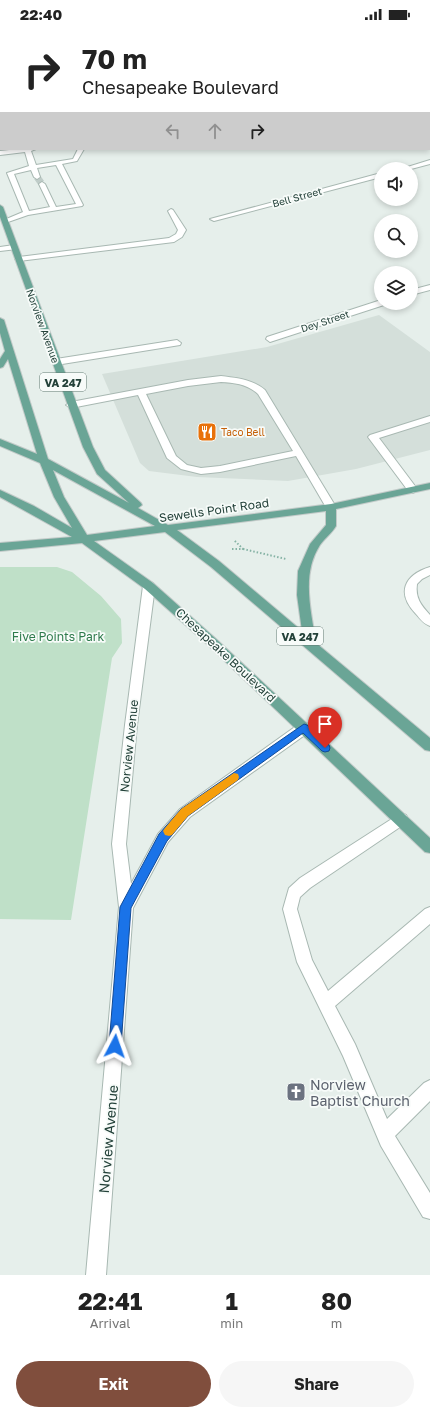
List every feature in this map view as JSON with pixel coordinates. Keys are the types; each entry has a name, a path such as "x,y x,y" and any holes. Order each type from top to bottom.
{"main road":[{"name":"Norview Avenue","path":"0,207 71,404 88,447 101,472 126,497 168,529"},
{"name":"VA 247","path":"0,320 44,462 59,497 84,540"},
{"path":"0,365 10,350"},
{"path":"0,442 44,462 168,529"},
{"name":"Sewells Point Road","path":"0,547 84,540 331,507 430,486"},
{"name":"Chesapeake Boulevard","path":"0,493 30,508 84,540 149,586 178,610 430,847"},
{"path":"310,644 303,595 304,571 315,544 331,526 331,507"},
{"name":"VA 247","path":"168,529 215,564 430,746"}],"street":[{"path":"0,153 17,150"},
{"path":"30,150 33,166 38,177"},
{"path":"27,213 8,174 33,166 75,160 80,150"},
{"path":"418,165 430,162"},
{"path":"6,221 27,213 80,205 58,163"},
{"name":"Bell Street","path":"214,219 374,177"},
{"path":"42,184 54,209"},
{"path":"19,259 171,240 179,235 182,230 171,211"},
{"path":"0,249 14,247"},
{"path":"418,291 430,287"},
{"name":"Dey Street","path":"270,339 374,305"},
{"path":"56,362 177,343"},
{"path":"71,404 221,379 241,381 255,386 262,392 297,453 331,507"},
{"path":"141,392 172,458 184,467 201,471 220,469 297,453"},
{"path":"413,490 373,437 430,419"},
{"path":"430,571 418,576 411,583 410,593 413,604 430,622"},
{"name":"Norview Avenue","path":"96,1275 126,907 119,844 132,717 149,586"},
{"name":"Norview Avenue","path":"126,907 163,838 185,813 304,728"},
{"path":"401,819 305,883 294,893 290,909 305,962 349,1050 387,1140 430,1210"},
{"path":"326,1003 430,914"},
{"path":"385,1133 430,1089"}],"path":[{"path":"234,540 243,549"},
{"path":"229,549 243,549 288,560"}],"shaded area":[{"path":"379,315 430,352 430,450 356,469 288,481 197,477 149,471 140,463 102,374 267,347"}],"green space":[{"name":"Five Points Park","path":"0,567 57,567 72,572 101,596 121,619 122,643 112,658 71,920 0,919"}],"tunnel":[{"path":"37,177 42,184"}],"slow traffic":[{"path":"169,831 185,813 234,777"}],"place":[{"name":"Taco Bell","path":"207,432"},
{"name":"Norview Baptist Church","path":"296,1092"}],"route":[{"path":"115,1046 126,907 163,838 185,813 304,728 325,748"}]}
